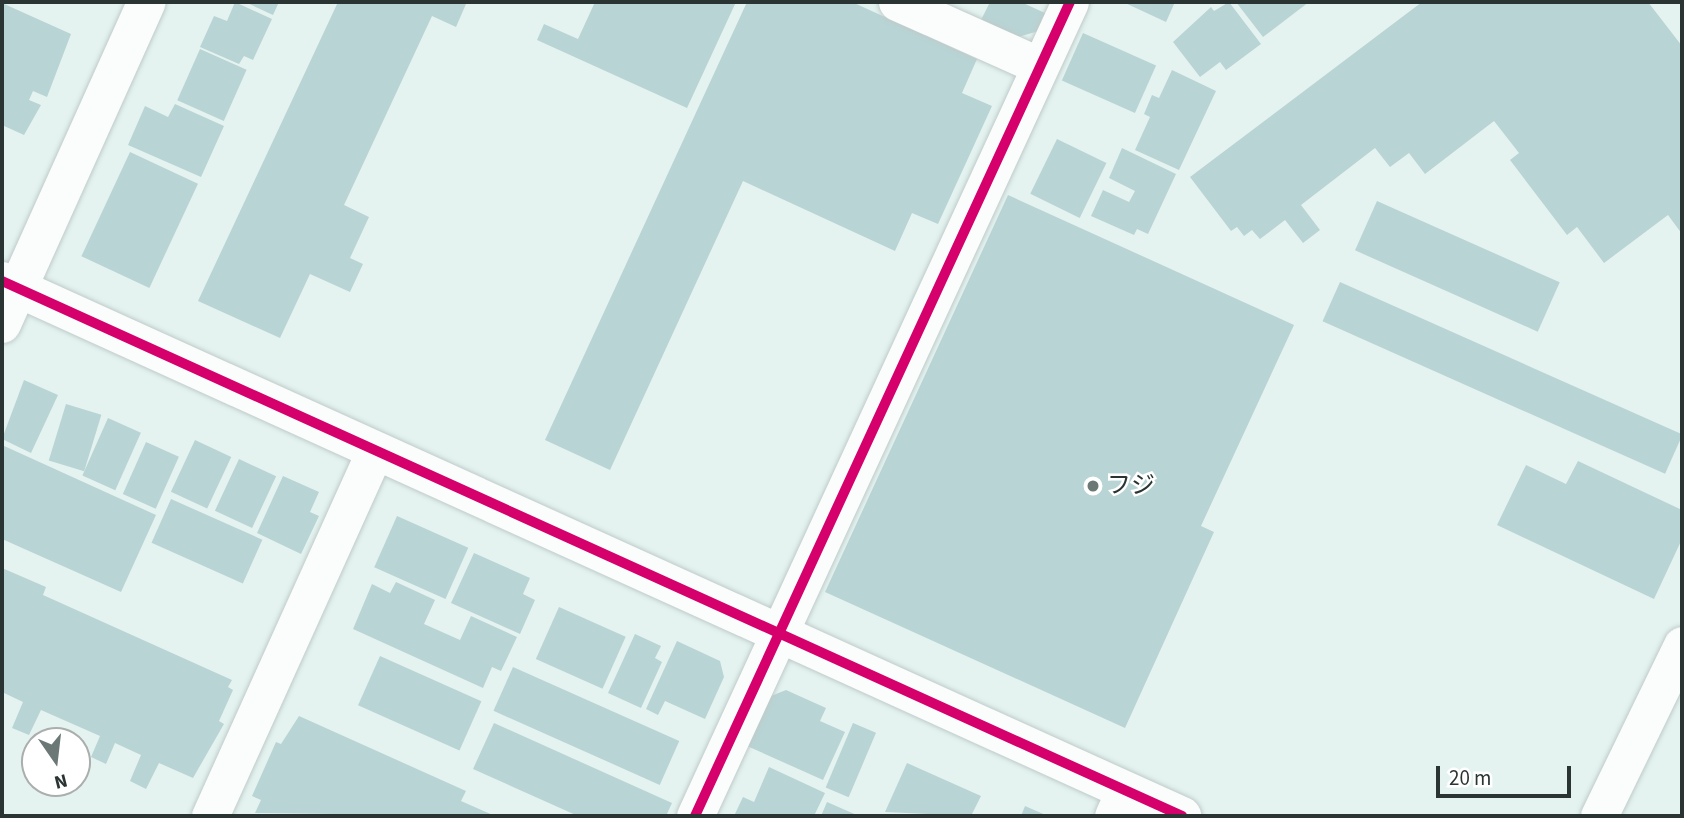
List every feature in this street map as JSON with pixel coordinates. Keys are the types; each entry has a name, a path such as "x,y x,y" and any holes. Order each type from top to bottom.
{"street":[{"path":"2,324 10,285 148,2"},
{"path":"897,2 1038,65"},
{"path":"695,816 1038,65 1070,2"},
{"path":"10,285 778,634 1118,804 1182,816"},
{"path":"210,816 375,451"},
{"path":"1599,816 1682,645"}],"building":[{"path":"235,2 272,19 253,60 244,56 239,64 200,47 214,16 227,21"},
{"path":"245,2 279,2 273,15"},
{"path":"338,2 466,4 456,27 432,16 344,205 369,217 350,258 363,264 350,292 310,274 280,338 198,301"},
{"path":"595,2 736,2 687,108 537,40 544,24 578,39"},
{"path":"747,2 852,2 977,59 962,93 992,106 938,224 912,213 895,251 743,181 610,470 545,440"},
{"path":"990,2 1021,2 1047,14 1039,31 1014,38 980,22"},
{"path":"1123,2 1175,2 1166,22"},
{"path":"1229,2 1261,44 1226,70 1220,62 1200,77 1173,42 1211,7 1214,11"},
{"path":"1236,2 1309,2 1263,37"},
{"path":"1422,2 1648,2 1682,46 1682,234 1668,215 1604,263 1577,227 1567,235 1510,160 1519,153 1494,121 1425,174 1409,153 1390,167 1375,148 1301,205 1320,230 1303,243 1285,220 1260,239 1252,230 1244,236 1237,227 1231,231 1190,177"},
{"path":"2,3 71,34 47,97 33,91 29,100 41,105 24,135 2,125"},
{"path":"1083,33 1156,66 1135,113 1062,81"},
{"path":"200,49 247,70 224,121 177,100"},
{"path":"1172,70 1216,91 1179,170 1135,150 1150,117 1144,114 1152,95 1159,98"},
{"path":"175,104 224,126 201,177 128,145 145,106 168,117"},
{"path":"1057,139 1106,163 1080,218 1030,194"},
{"path":"1122,148 1176,174 1148,234 1137,229 1134,235 1091,216 1103,190 1129,202 1135,191 1109,178"},
{"path":"130,152 198,184 149,288 81,256"},
{"path":"1008,195 1294,325 1201,526 1214,532 1125,728 825,592"},
{"path":"1377,201 1560,282 1538,332 1355,250"},
{"path":"1340,282 1682,434 1665,474 1323,321"},
{"path":"24,380 58,395 31,453 2,439"},
{"path":"66,404 101,415 84,471 49,460"},
{"path":"108,418 141,433 115,490 82,476"},
{"path":"195,440 231,457 207,509 171,492"},
{"path":"146,442 179,457 156,509 123,494"},
{"path":"2,445 156,515 121,592 2,539"},
{"path":"239,459 276,476 252,528 215,511"},
{"path":"1578,461 1682,510 1682,539 1654,599 1497,525 1526,465 1566,484"},
{"path":"283,476 319,492 310,512 319,516 301,554 257,533"},
{"path":"171,499 262,540 243,584 151,543"},
{"path":"397,516 468,548 445,599 374,567"},
{"path":"474,553 530,578 523,594 535,600 520,634 451,603"},
{"path":"2,568 46,587 43,595 232,680 228,687 233,690 219,721 224,724 193,778 159,763 146,789 130,781 141,755 115,743 106,764 91,757 100,736 91,732 91,727 80,727 41,710 33,727 21,727 21,732 12,728 23,702 2,692"},
{"path":"396,582 435,600 424,624 460,640 471,616 517,637 501,671 492,667 483,688 353,629 372,584 390,593"},
{"path":"559,607 626,637 603,689 536,659"},
{"path":"635,634 661,646 655,658 662,662 641,708 608,693"},
{"path":"677,641 720,661 724,677 705,719 665,701 658,715 646,709"},
{"path":"380,656 481,701 459,750 358,705"},
{"path":"513,667 679,741 660,785 493,711"},
{"path":"786,690 826,708 820,721 845,732 823,780 747,746 771,696"},
{"path":"299,716 466,791 461,801 495,816 255,813 261,800 252,796 276,742 281,744"},
{"path":"494,723 672,803 666,816 578,816 473,769"},
{"path":"853,723 876,733 849,797 826,787"},
{"path":"907,763 981,796 971,816 885,812"},
{"path":"769,767 825,793 814,816 734,816 743,797 754,802"},
{"path":"827,802 859,816 821,816"},
{"path":"1025,806 1048,816 1021,816"}],"cycle path":[{"path":"695,816 1070,2"},
{"path":"2,281 1182,816"}],"place":[{"name":"フジ","path":"1093,486"}]}
